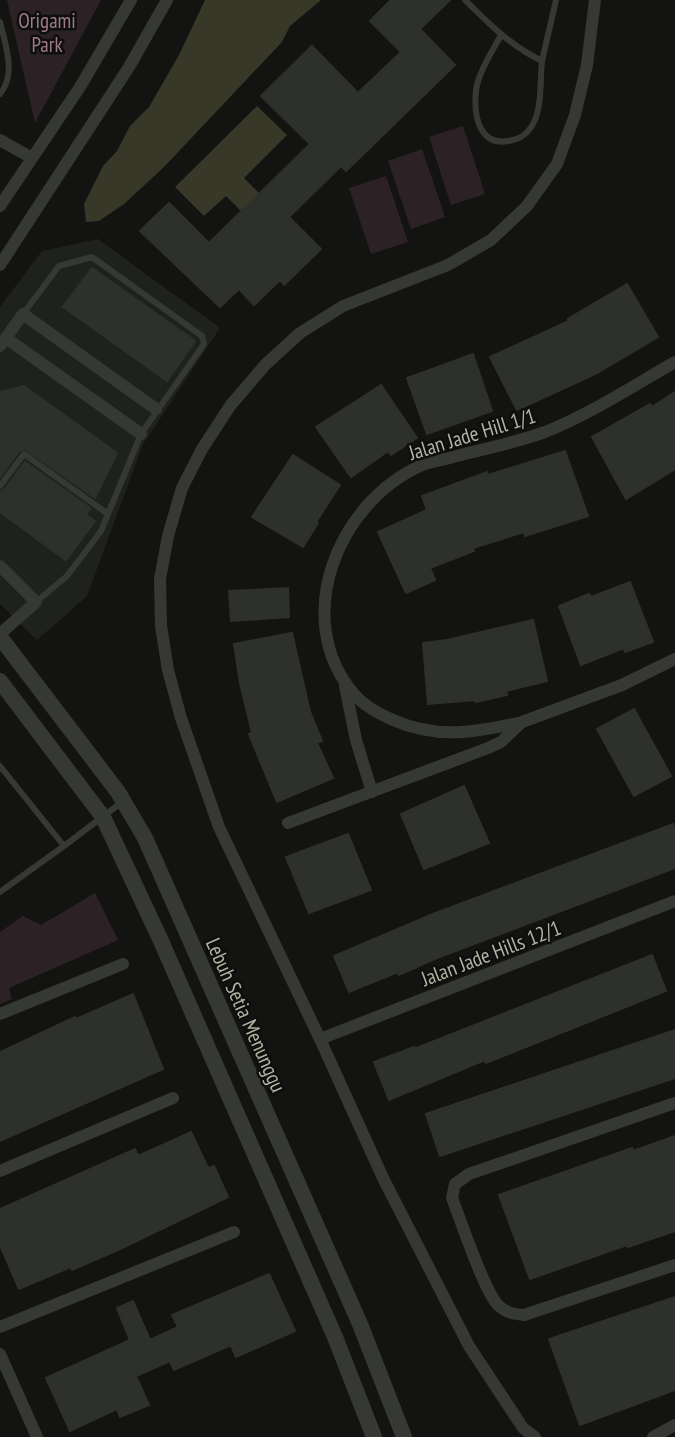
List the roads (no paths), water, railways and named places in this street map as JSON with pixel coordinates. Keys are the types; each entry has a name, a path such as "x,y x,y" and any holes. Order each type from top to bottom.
{"street":[{"path":"0,206 80,87 131,0"},
{"path":"0,265 129,67 167,0"},
{"path":"535,1437 523,1428 470,1346 383,1178 219,827 181,718 168,670 161,626 160,579 168,536 182,488 202,449 230,406 265,365 300,333 343,306 448,265 491,240 527,206 557,164 575,115 587,65 595,0"},
{"path":"0,140 32,158"},
{"path":"141,434 3,342 23,314 156,409"},
{"name":"Jalan Jade Hill 1/1","path":"522,722 447,734 416,730 381,714 359,700 344,683 328,641 325,591 331,566 357,516 377,495 398,479 423,465 521,440 566,423 675,362"},
{"path":"0,566 36,602 0,636"},
{"name":"Lebuh Setia Menunggu","path":"0,636 123,801 145,838 360,1324 404,1437"},
{"path":"288,823 488,748 501,742 522,722 622,685 675,659"},
{"path":"0,681 103,817 161,940 333,1333 374,1437"},
{"path":"344,683 356,740 372,792"},
{"name":"Jalan Jade Hills 12/1","path":"320,1039 675,901"},
{"path":"0,1014 123,964"},
{"path":"0,1171 173,1098"},
{"path":"675,1103 469,1174 455,1184 452,1198 488,1289 497,1305 509,1313 524,1315 675,1265"},
{"path":"0,1327 234,1233"},
{"path":"333,1333 360,1324"},
{"path":"0,1354 37,1437"},
{"path":"653,1437 675,1424"}],"lane":[{"path":"466,0 501,35 542,61"},
{"path":"501,35 482,70 476,87 475,107 478,125 487,138 503,143 522,137 534,122 539,103 542,61 556,0"},
{"path":"0,22 9,73 0,94"},
{"path":"23,314 59,266 92,257 202,336 204,344 141,434 101,531 68,576 36,602"},
{"path":"0,486 24,454 107,514"},
{"path":"0,766 64,846"},
{"path":"0,892 123,801"}],"park label":[{"name":"Origami Park","path":"47,32"}]}
